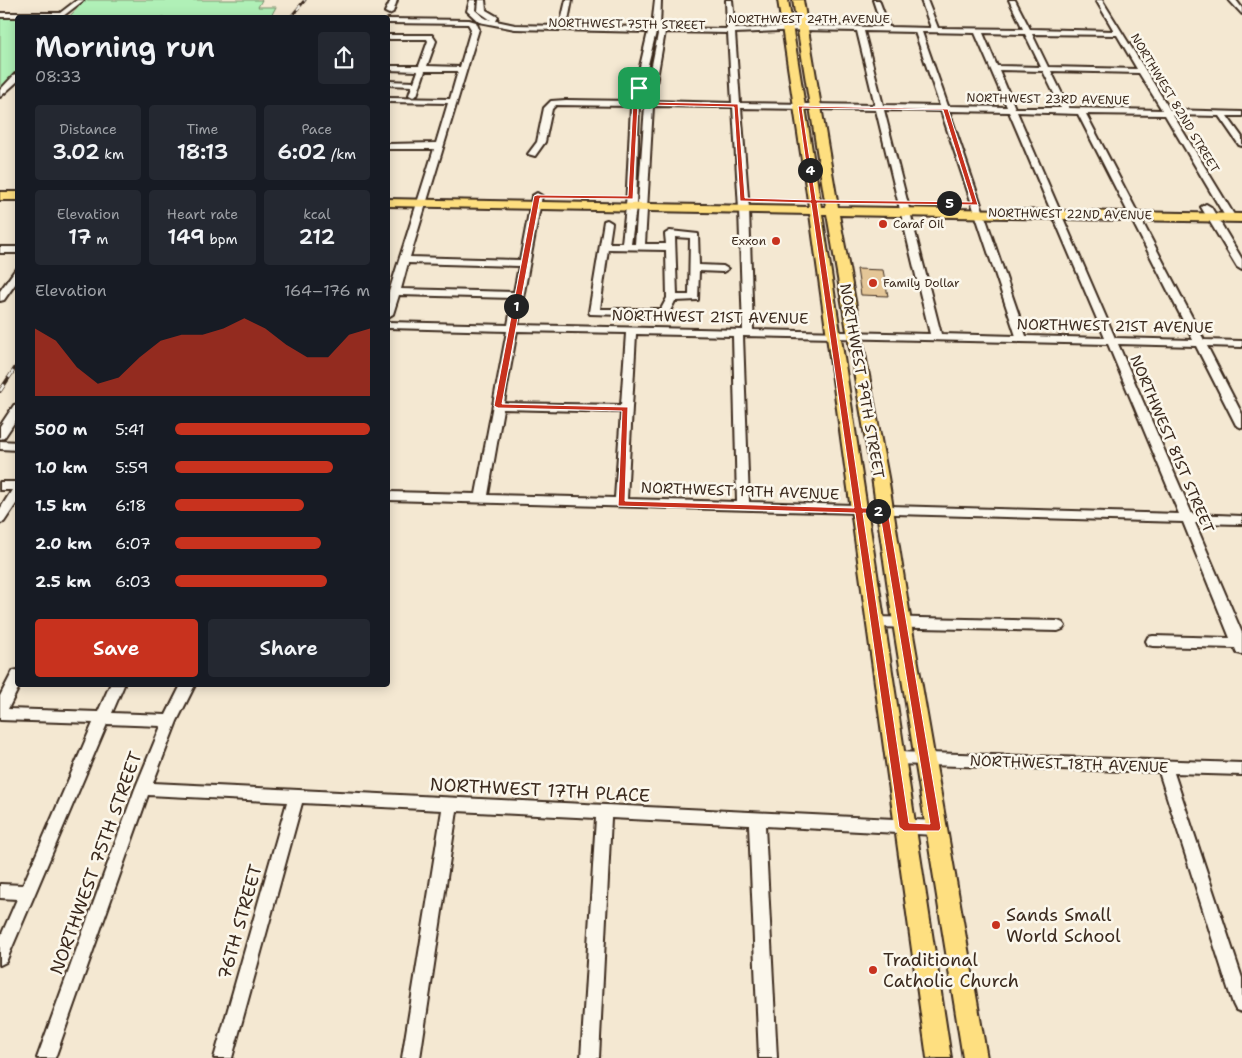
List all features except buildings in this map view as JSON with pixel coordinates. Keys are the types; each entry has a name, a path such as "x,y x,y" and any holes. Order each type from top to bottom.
{"main road":[{"name":"NORTHWEST 79TH STREET","path":"783,0 939,1058"},
{"name":"NORTHWEST 79TH STREET","path":"798,0 974,1058"},
{"path":"793,66 809,66"},
{"path":"804,134 812,149 824,156"},
{"path":"0,187 15,187"},
{"name":"NORTHWEST 22ND AVENUE","path":"390,194 423,199 1054,209 1232,214 1242,208"},
{"path":"0,196 15,196"},
{"name":"NORTHWEST 22ND AVENUE","path":"390,203 423,199"},
{"path":"823,262 841,262"},
{"path":"846,425 870,426"}],"street":[{"path":"58,15 67,13 81,0"},
{"path":"389,12 394,0"},
{"name":"NORTHWEST 24TH AVENUE","path":"473,0 471,7 473,14 482,20 498,25 1118,33"},
{"name":"NORTHWEST 75TH STREET","path":"482,0 482,11 486,15 500,21 564,26"},
{"path":"564,26 569,0"},
{"path":"640,246 635,103 650,33 656,27 658,0"},
{"path":"729,0 746,262 743,333 743,507"},
{"path":"876,0 886,29"},
{"path":"924,0 935,30"},
{"path":"1012,0 1066,111"},
{"name":"NORTHWEST 82ND STREET","path":"1099,0 1169,112 1193,159 1232,214"},
{"path":"1232,0 1242,11"},
{"path":"0,15 15,15"},
{"path":"390,21 474,24 475,29 390,307"},
{"path":"626,246 637,203 649,103 662,33 656,27"},
{"path":"860,29 936,337"},
{"path":"918,30 1022,339"},
{"name":"NORTHWEST 81ST STREET","path":"978,30 1112,340 1241,646"},
{"path":"390,36 429,37 432,41 413,95"},
{"path":"644,63 656,64"},
{"path":"390,68 464,69"},
{"path":"994,68 1143,71"},
{"path":"0,95 15,79"},
{"path":"390,83 417,84"},
{"path":"639,88 652,89"},
{"path":"390,100 453,101"},
{"name":"NORTHWEST 23RD AVENUE","path":"532,154 540,147 548,108 554,103 649,103 1242,114"},
{"path":"1081,111 1242,425"},
{"path":"1221,113 1242,144"},
{"path":"390,146 438,146"},
{"path":"481,500 537,201"},
{"path":"1210,212 1242,267"},
{"path":"607,222 594,312 655,313 665,311 672,298 670,234 695,236 694,298 672,298"},
{"path":"604,246 671,247"},
{"path":"0,250 15,250"},
{"path":"404,260 524,263"},
{"path":"695,268 723,269"},
{"path":"0,298 15,276"},
{"path":"394,292 518,295"},
{"name":"NORTHWEST 21ST AVENUE","path":"390,325 1242,344"},
{"path":"621,504 631,330"},
{"path":"498,406 626,409"},
{"path":"0,435 15,412"},
{"path":"0,446 15,446"},
{"path":"0,486 15,488"},
{"path":"0,520 15,493"},
{"name":"NORTHWEST 19TH AVENUE","path":"390,496 1242,520"},
{"path":"875,622 1058,626"},
{"path":"1153,641 1241,646"},
{"path":"0,710 15,681"},
{"path":"0,957 116,687"},
{"name":"NORTHWEST 75TH STREET","path":"46,1058 143,789 170,721 187,687"},
{"path":"0,714 170,721"},
{"name":"NORTHWEST 18TH AVENUE","path":"896,758 1242,769"},
{"path":"1165,767 1242,1004"},
{"name":"NORTHWEST 17TH PLACE","path":"143,789 604,814 936,828"},
{"name":"76TH STREET","path":"223,1058 296,796"},
{"path":"411,1058 450,805"},
{"path":"590,1058 604,814"},
{"path":"757,820 768,1058"},
{"path":"0,891 28,892"}],"green space":[{"path":"85,0 262,0 258,7 276,7 272,15 71,15"},
{"path":"0,17 15,17 15,77 0,94"}],"railway":[{"path":"292,15 305,0"},
{"path":"0,391 15,368"}],"place":[{"name":"Caraf Oil","path":"883,224"},
{"name":"Exxon","path":"776,241"},
{"name":"Family Dollar","path":"873,283"},
{"name":"Sands Small World School","path":"996,925"},
{"name":"Traditional Catholic Church","path":"873,970"}],"route":[{"path":"639,88 635,103 631,198 537,196 537,205 498,406 626,409 621,504 858,510 884,511 936,828 904,827 896,758 858,510 855,483 854,479 823,262 814,202 810,173 800,107 945,109 976,204 814,202 742,200 736,106 649,103 652,89 639,88"}]}
